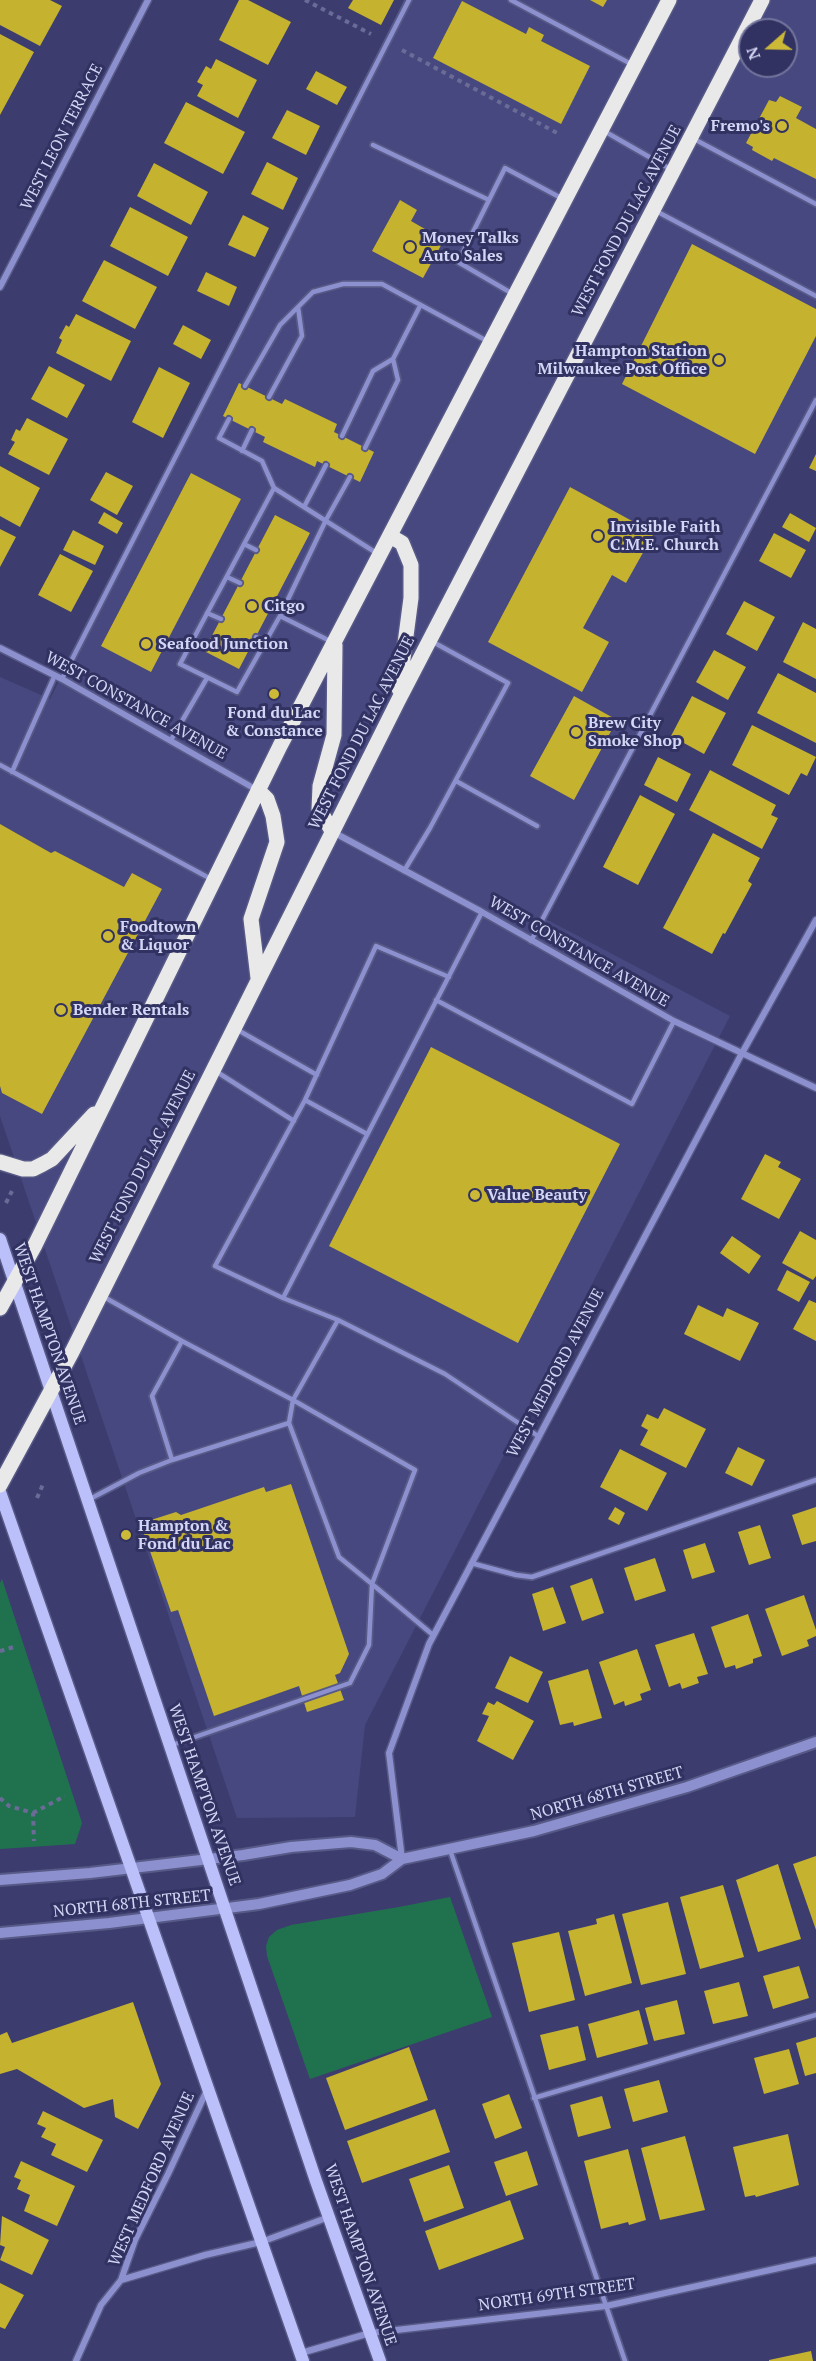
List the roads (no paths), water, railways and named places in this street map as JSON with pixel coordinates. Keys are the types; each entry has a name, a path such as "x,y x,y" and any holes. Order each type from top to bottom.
{"main road":[{"path":"0,1308 35,1245 258,790 669,0"},
{"name":"WEST FOND DU LAC AVENUE","path":"0,1485 72,1352 429,640 762,0"},
{"path":"390,536 402,543 411,565 411,598 398,701"},
{"path":"332,831 319,809 320,786 334,735 335,644"},
{"path":"258,790 267,799 273,816 276,842 251,919 258,978"},
{"path":"0,1162 23,1169 33,1169 44,1164 52,1159 104,1103"},
{"name":"WEST HAMPTON AVENUE","path":"0,1239 207,1860 380,2361"},
{"path":"0,1492 302,2357"}],"street":[{"name":"WEST LEON TERRACE","path":"0,287 148,0"},
{"name":"WEST CONSTANCE AVENUE","path":"0,648 55,675 258,790"},
{"name":"WEST CONSTANCE AVENUE","path":"332,831 482,912 674,1022 816,1088"},
{"name":"WEST MEDFORD AVENUE","path":"402,1859 389,1753 433,1635 741,1055 816,920"},
{"name":"NORTH 68TH STREET","path":"0,1933 224,1909 350,1886 382,1874 402,1859 534,1831 677,1790 816,1742"},
{"path":"0,1880 207,1860 291,1847 351,1842 375,1845 402,1859"},
{"name":"WEST MEDFORD AVENUE","path":"76,2361 100,2305 121,2280 135,2240 207,2089"},
{"name":"WEST MEDFORD AVENUE","path":"121,2280 205,2255 261,2242 329,2217"},
{"name":"NORTH 69TH STREET","path":"302,2357 370,2333 606,2306 816,2260"}],"lane":[{"path":"62,679 409,0"},
{"path":"510,0 635,66"},
{"path":"602,130 674,170"},
{"path":"691,137 816,204"},
{"path":"373,145 489,200"},
{"path":"516,295 458,262 505,168 566,201"},
{"path":"653,210 816,296"},
{"path":"245,386 280,325 313,292 344,284 382,284 491,343"},
{"path":"342,436 373,371 393,359 420,306"},
{"path":"269,398 302,336 298,307"},
{"path":"365,448 398,380 393,359"},
{"path":"531,941 816,400"},
{"path":"229,419 219,438 262,461 274,488 381,556"},
{"path":"243,451 252,430"},
{"path":"304,507 326,465"},
{"path":"274,488 180,664 237,692 280,616 326,520 350,477"},
{"path":"244,544 256,550"},
{"path":"292,568 300,572"},
{"path":"226,577 240,583"},
{"path":"275,602 284,606"},
{"path":"207,613 221,620"},
{"path":"280,616 335,644"},
{"path":"256,637 266,642"},
{"path":"404,871 456,781 508,683 429,640"},
{"path":"12,772 55,675"},
{"path":"171,740 207,678"},
{"path":"0,765 214,880"},
{"path":"456,781 537,826"},
{"path":"283,1298 482,912"},
{"path":"448,977 376,946 305,1100 215,1266 283,1298 338,1320 446,1374 538,1436"},
{"path":"436,1000 632,1104 674,1022"},
{"path":"233,1027 317,1075"},
{"path":"212,1069 294,1121"},
{"path":"305,1100 367,1134"},
{"path":"99,1295 293,1400 416,1470 372,1584 369,1645 350,1683 170,1746"},
{"path":"338,1320 293,1400 289,1423 339,1557 433,1635"},
{"path":"172,1460 152,1396 182,1341"},
{"path":"88,1500 139,1473 172,1460 289,1423"},
{"path":"471,1563 532,1577 816,1480"},
{"path":"450,1850 625,2361"},
{"path":"534,2098 816,2015"}],"place":[{"name":"Fremo's","path":"782,126"},
{"name":"Money Talks Auto Sales","path":"410,247"},
{"name":"Hampton Station Milwaukee Post Office","path":"719,360"},
{"name":"Invisible Faith C.M.E. Church","path":"598,536"},
{"name":"Citgo","path":"252,606"},
{"name":"Seafood Junction","path":"146,644"},
{"name":"Fond du Lac & Constance","path":"274,694"},
{"name":"Brew City Smoke Shop","path":"576,732"},
{"name":"Foodtown & Liquor","path":"108,936"},
{"name":"Bender Rentals","path":"61,1010"},
{"name":"Value Beauty","path":"475,1195"},
{"name":"Hampton & Fond du Lac","path":"126,1535"}]}
